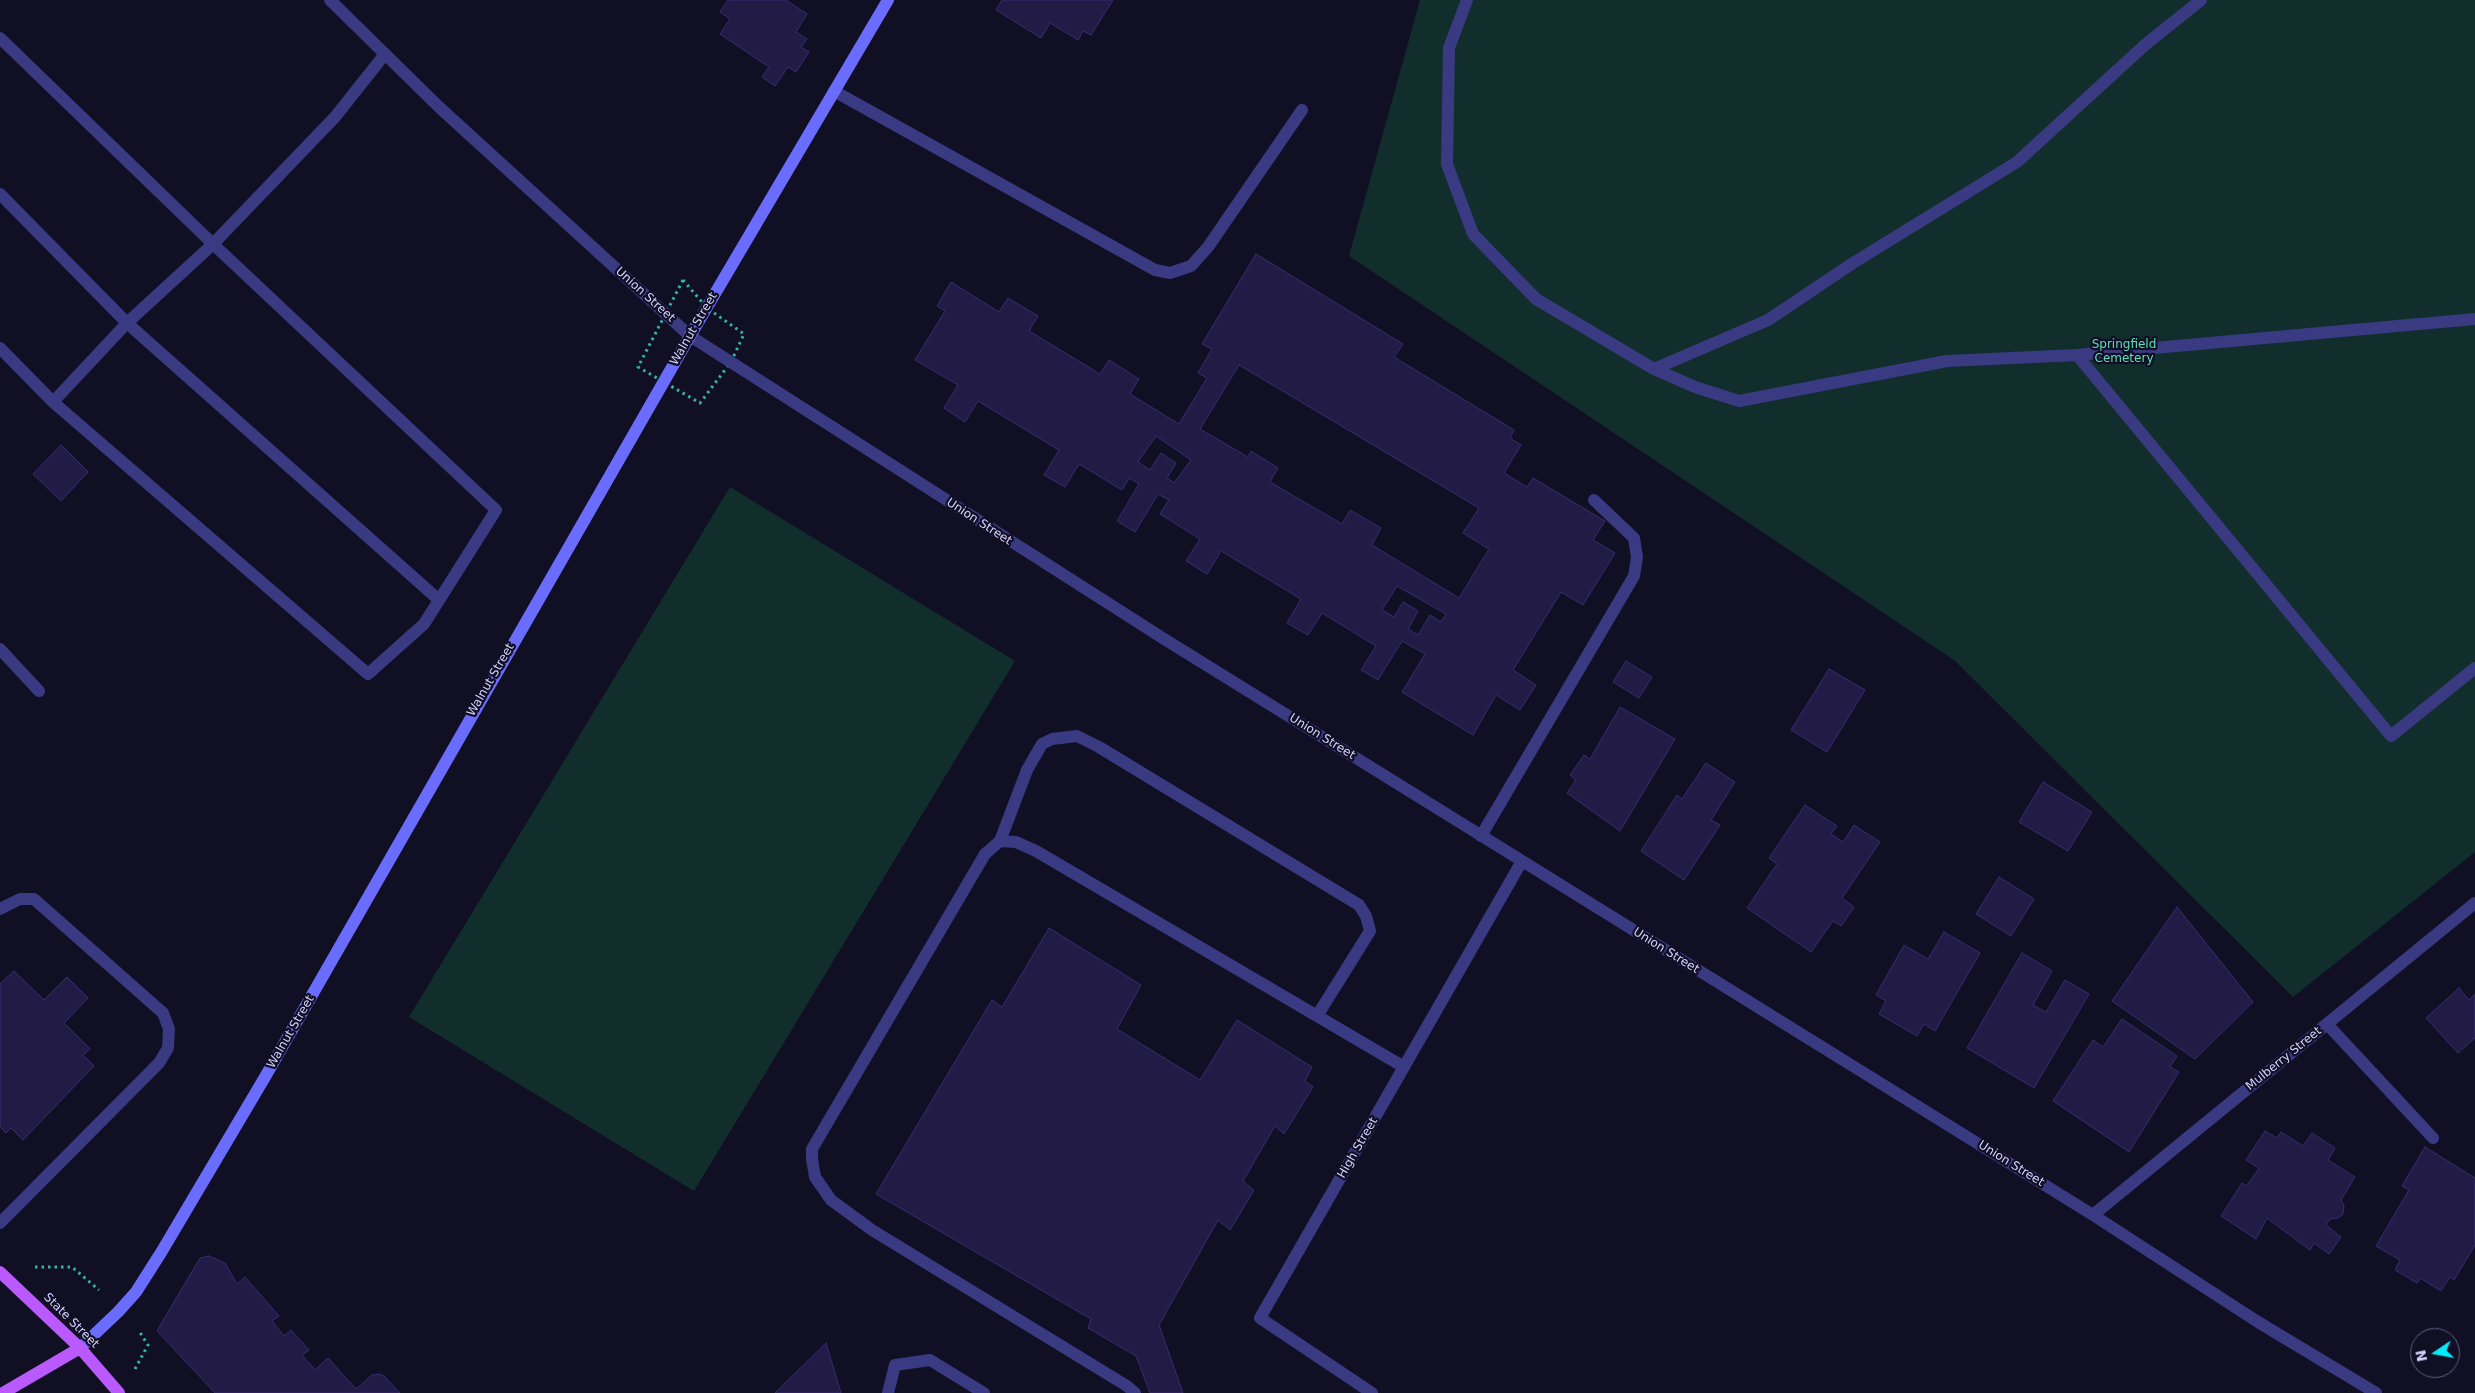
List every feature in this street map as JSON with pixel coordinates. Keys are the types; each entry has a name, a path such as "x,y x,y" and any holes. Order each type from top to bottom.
{"main road":[{"name":"Walnut Street","path":"80,1348 136,1292 157,1258 264,1077 690,336 888,0"},
{"name":"State Street","path":"0,1272 80,1348 119,1393"},
{"path":"3,1393 80,1348"}],"street":[{"name":"Union Street","path":"330,0 439,107 690,336 1152,631 2093,1215 2258,1322 2376,1393"},
{"path":"1467,0 1449,48 1446,164 1473,234 1536,299 1654,370 1695,387 1738,401 1946,361 2078,355 2475,319"},
{"path":"1654,370 1768,320 1853,263 2017,162 2146,44 2201,0"},
{"path":"0,38 213,244 496,510 424,624 368,674 54,402 0,348"},
{"path":"54,402 127,324 213,244 335,116 386,54"},
{"path":"834,91 1155,270 1170,273 1191,266 1208,246 1302,110"},
{"path":"0,194 127,324 439,600"},
{"path":"2078,355 2391,736 2475,668"},
{"path":"1481,836 1634,576 1637,557 1634,538 1594,500"},
{"path":"0,649 39,691"},
{"path":"1135,1393 1127,1386 872,1230 831,1200 816,1177 812,1149 985,854 1000,841 1027,770 1042,744 1052,739 1077,736 1099,747 1359,905 1366,916 1370,931 1317,1016"},
{"path":"1000,841 1016,842 1036,851 1404,1067"},
{"name":"High Street","path":"1372,1393 1260,1318 1522,862"},
{"path":"0,910 20,899 34,899 163,1013 170,1029 168,1048 158,1063 0,1222"},
{"name":"Mulberry Street","path":"2093,1215 2475,903"},
{"path":"2327,1024 2432,1138"},
{"path":"888,1393 895,1365 930,1360 984,1393"}],"green space":[{"name":"Springfield Cemetery","path":"1420,0 2475,0 2475,852 2293,997 1954,660 1349,256"},
{"path":"730,487 1015,661 694,1191 409,1017"}],"building":[{"path":"728,0 786,0 807,14 796,32 807,39 801,47 809,52 796,72 788,67 775,86 762,77 769,67 720,34 730,19 720,12"},
{"path":"1002,0 1113,0 1091,35 1083,31 1078,40 1050,23 1041,38 996,10"},
{"path":"1256,254 1403,344 1394,357 1514,430 1510,438 1521,445 1504,473 1527,487 1533,478 1605,521 1593,540 1615,553 1583,605 1561,592 1513,670 1536,685 1520,710 1496,695 1473,735 1402,692 1425,654 1402,641 1378,680 1361,670 1376,646 1322,613 1308,635 1287,623 1301,599 1221,551 1207,574 1186,561 1200,539 1160,514 1169,500 1158,494 1135,532 1117,521 1139,484 1129,478 1122,490 1079,464 1065,487 1044,475 1059,450 978,401 965,422 944,408 958,385 915,360 945,311 937,306 951,282 999,312 1008,298 1038,316 1029,331 1100,374 1109,360 1139,379 1130,394 1179,424 1207,378 1198,373 1212,349 1202,344","holes":["1239,365 1479,508 1463,533 1489,549 1459,598 1372,545 1381,528 1350,510 1342,524 1270,482 1278,468 1251,451 1248,457 1200,429","1156,436 1191,460 1174,483 1167,478 1176,463 1161,453 1150,470 1138,462","1397,586 1446,614 1441,622 1430,615 1418,635 1408,629 1418,611 1403,602 1394,617 1382,610"]},
{"path":"61,445 88,472 61,501 33,474"},
{"path":"1626,661 1652,677 1639,698 1613,682"},
{"path":"1829,669 1865,690 1827,752 1791,730"},
{"path":"1620,707 1675,739 1620,831 1567,793 1576,780 1570,775 1584,755 1590,759"},
{"path":"1706,763 1735,782 1711,820 1720,825 1684,880 1641,851 1677,795 1682,799"},
{"path":"2043,782 2092,812 2068,851 2019,822"},
{"path":"1805,805 1837,826 1831,834 1843,842 1854,825 1880,842 1842,898 1854,907 1841,926 1833,921 1811,952 1747,908 1777,864 1769,858"},
{"path":"1999,877 2034,899 2011,936 1976,914"},
{"path":"2177,907 2253,1002 2195,1059 2112,1001"},
{"path":"1049,928 1141,985 1117,1029 1200,1080 1237,1020 1312,1067 1305,1081 1313,1087 1284,1134 1275,1126 1243,1181 1254,1190 1230,1230 1218,1220 1159,1325 1183,1393 1150,1393 1136,1356 1088,1328 1091,1319 876,1194 992,1000 1002,1007"},
{"path":"1944,932 1980,953 1935,1031 1924,1024 1917,1036 1879,1014 1886,1001 1876,995 1904,945 1928,959"},
{"path":"2022,953 2052,971 2033,1005 2046,1012 2065,980 2089,994 2034,1088 1967,1048"},
{"path":"14,971 44,1000 67,977 88,998 64,1023 90,1049 83,1055 94,1066 23,1140 11,1128 6,1133 0,1127 0,984"},
{"path":"2459,988 2469,1000 2475,994 2475,1038 2458,1053 2426,1018"},
{"path":"2122,1019 2177,1056 2170,1067 2179,1072 2129,1152 2053,1101 2093,1040 2103,1047"},
{"path":"2265,1131 2277,1138 2281,1132 2303,1146 2312,1133 2335,1148 2328,1160 2355,1177 2341,1200 2344,1206 2343,1214 2338,1218 2330,1219 2326,1225 2341,1237 2329,1254 2314,1243 2310,1250 2267,1218 2256,1239 2221,1216 2242,1183 2247,1186 2259,1168 2246,1160"},
{"path":"2425,1147 2475,1178 2475,1245 2454,1280 2450,1277 2441,1291 2420,1278 2417,1283 2395,1270 2400,1260 2376,1246 2409,1190 2402,1186"},
{"path":"209,1256 225,1263 237,1284 245,1277 279,1316 272,1321 284,1336 291,1330 309,1350 302,1355 315,1370 328,1358 356,1389 372,1375 379,1374 384,1376 400,1393 215,1393 157,1331 200,1258"},
{"path":"826,1343 841,1393 775,1393"}]}
